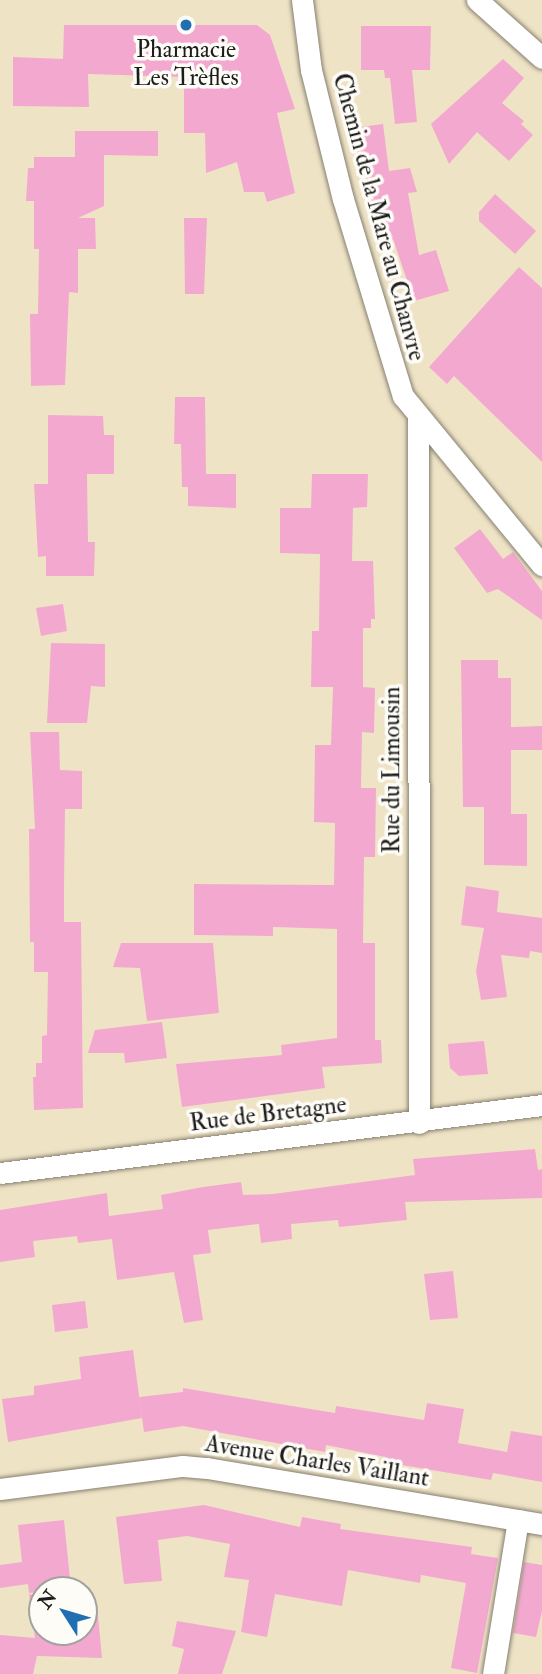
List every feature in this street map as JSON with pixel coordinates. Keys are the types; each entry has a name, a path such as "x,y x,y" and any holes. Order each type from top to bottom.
{"street":[{"name":"Chemin de la Mare au Chanvre","path":"302,0 312,70 366,283 403,396 542,565"},
{"path":"477,0 542,58"},
{"name":"Rue du Limousin","path":"418,417 419,1123"},
{"name":"Rue de Bretagne","path":"0,1173 419,1123 542,1105"},
{"name":"Avenue Charles Vaillant","path":"0,1489 183,1466 542,1524"},
{"path":"493,1674 518,1520"}],"building":[{"path":"64,25 257,25 270,35 295,109 277,113 295,193 267,202 264,192 244,192 237,162 206,173 205,133 184,133 184,77 88,74 89,107 13,106 13,57 63,59"},
{"path":"361,26 431,26 430,70 412,70 417,122 395,124 390,78 385,78 384,70 361,70"},
{"path":"503,59 524,78 502,103 524,121 521,124 533,135 509,161 477,132 449,164 431,124"},
{"path":"383,124 389,171 410,168 417,192 408,193 419,255 436,250 449,291 414,301 393,239 379,242 366,176 361,176 353,128"},
{"path":"75,131 158,131 158,156 104,155 104,206 78,218 95,218 96,249 78,249 78,293 69,292 65,385 31,386 30,314 38,314 39,249 34,249 34,201 26,201 28,168 34,168 34,157 75,157"},
{"path":"495,194 536,231 515,254 479,221 479,212"},
{"path":"184,218 207,218 204,294 185,294"},
{"path":"519,267 542,288 542,462 454,376 447,384 429,367"},
{"path":"175,397 205,397 206,474 236,474 236,508 188,506 188,487 182,487 181,444 174,444"},
{"path":"48,415 103,416 104,435 114,435 114,474 87,474 88,542 95,542 94,576 46,576 46,556 38,557 34,484 48,484"},
{"path":"312,474 368,474 367,507 353,508 352,561 373,561 375,619 371,619 371,628 363,628 363,687 375,688 374,733 362,732 361,788 376,788 375,857 364,857 363,943 375,943 375,1040 381,1040 382,1063 322,1067 325,1088 182,1107 176,1064 282,1055 281,1045 337,1038 337,929 273,927 273,936 194,935 194,884 334,885 335,823 314,822 315,745 331,745 333,687 311,687 312,631 319,631 320,554 280,553 280,508 311,508"},
{"path":"480,529 503,559 513,552 542,591 542,620 498,589 487,593 454,548"},
{"path":"63,604 67,631 41,636 36,608"},
{"path":"51,643 105,644 105,687 91,686 87,723 47,723"},
{"path":"461,660 498,660 498,678 511,678 511,727 542,726 542,750 511,750 511,814 527,814 527,866 484,865 484,807 463,807"},
{"path":"30,732 59,732 60,770 82,771 82,809 65,809 64,922 81,922 83,1108 34,1110 33,1077 36,1077 36,1063 42,1063 42,1036 47,1035 48,972 34,972 34,942 30,942 29,829 35,829"},
{"path":"466,886 499,891 497,912 542,918 542,953 530,951 529,958 501,955 507,997 481,1000 476,971 484,928 461,925"},
{"path":"121,943 213,943 219,1013 147,1021 140,968 113,967"},
{"path":"162,1022 167,1058 125,1063 124,1053 88,1053 95,1030"},
{"path":"484,1041 488,1074 459,1076 450,1068 448,1044"},
{"path":"535,1149 538,1170 542,1169 542,1198 405,1202 407,1220 339,1227 338,1220 291,1224 292,1239 261,1243 259,1224 208,1230 211,1253 193,1255 203,1320 184,1323 174,1272 117,1280 112,1239 78,1243 77,1236 33,1241 35,1257 0,1262 0,1210 107,1193 109,1216 163,1209 161,1195 203,1187 241,1182 243,1195 273,1194 415,1175 413,1159"},
{"path":"453,1271 458,1318 430,1320 424,1274"},
{"path":"85,1301 88,1328 55,1332 52,1305"},
{"path":"133,1350 142,1418 8,1442 2,1399 34,1395 34,1386 81,1379 79,1357"},
{"path":"183,1388 335,1413 336,1406 424,1420 427,1403 464,1409 458,1443 507,1452 511,1431 542,1436 542,1482 493,1473 491,1480 384,1462 385,1457 326,1445 325,1452 183,1426 144,1432 139,1397 183,1392"},
{"path":"204,1505 300,1527 302,1517 341,1524 340,1529 472,1547 471,1554 498,1558 477,1673 451,1668 466,1583 421,1575 420,1583 348,1570 342,1606 275,1594 267,1637 241,1632 249,1580 224,1577 230,1544 187,1536 158,1540 162,1581 124,1584 116,1517"},
{"path":"64,1520 70,1576 28,1576 28,1584 0,1588 0,1565 22,1562 18,1525"},
{"path":"524,1562 542,1565 542,1611 536,1637 513,1633"},
{"path":"98,1616 102,1658 37,1656 33,1674 0,1674 0,1635 28,1637 28,1646 98,1646"},
{"path":"177,1621 236,1631 222,1674 178,1674 184,1649 172,1646"}],"place":[{"name":"Pharmacie Les Trèfles","path":"186,25"}]}
